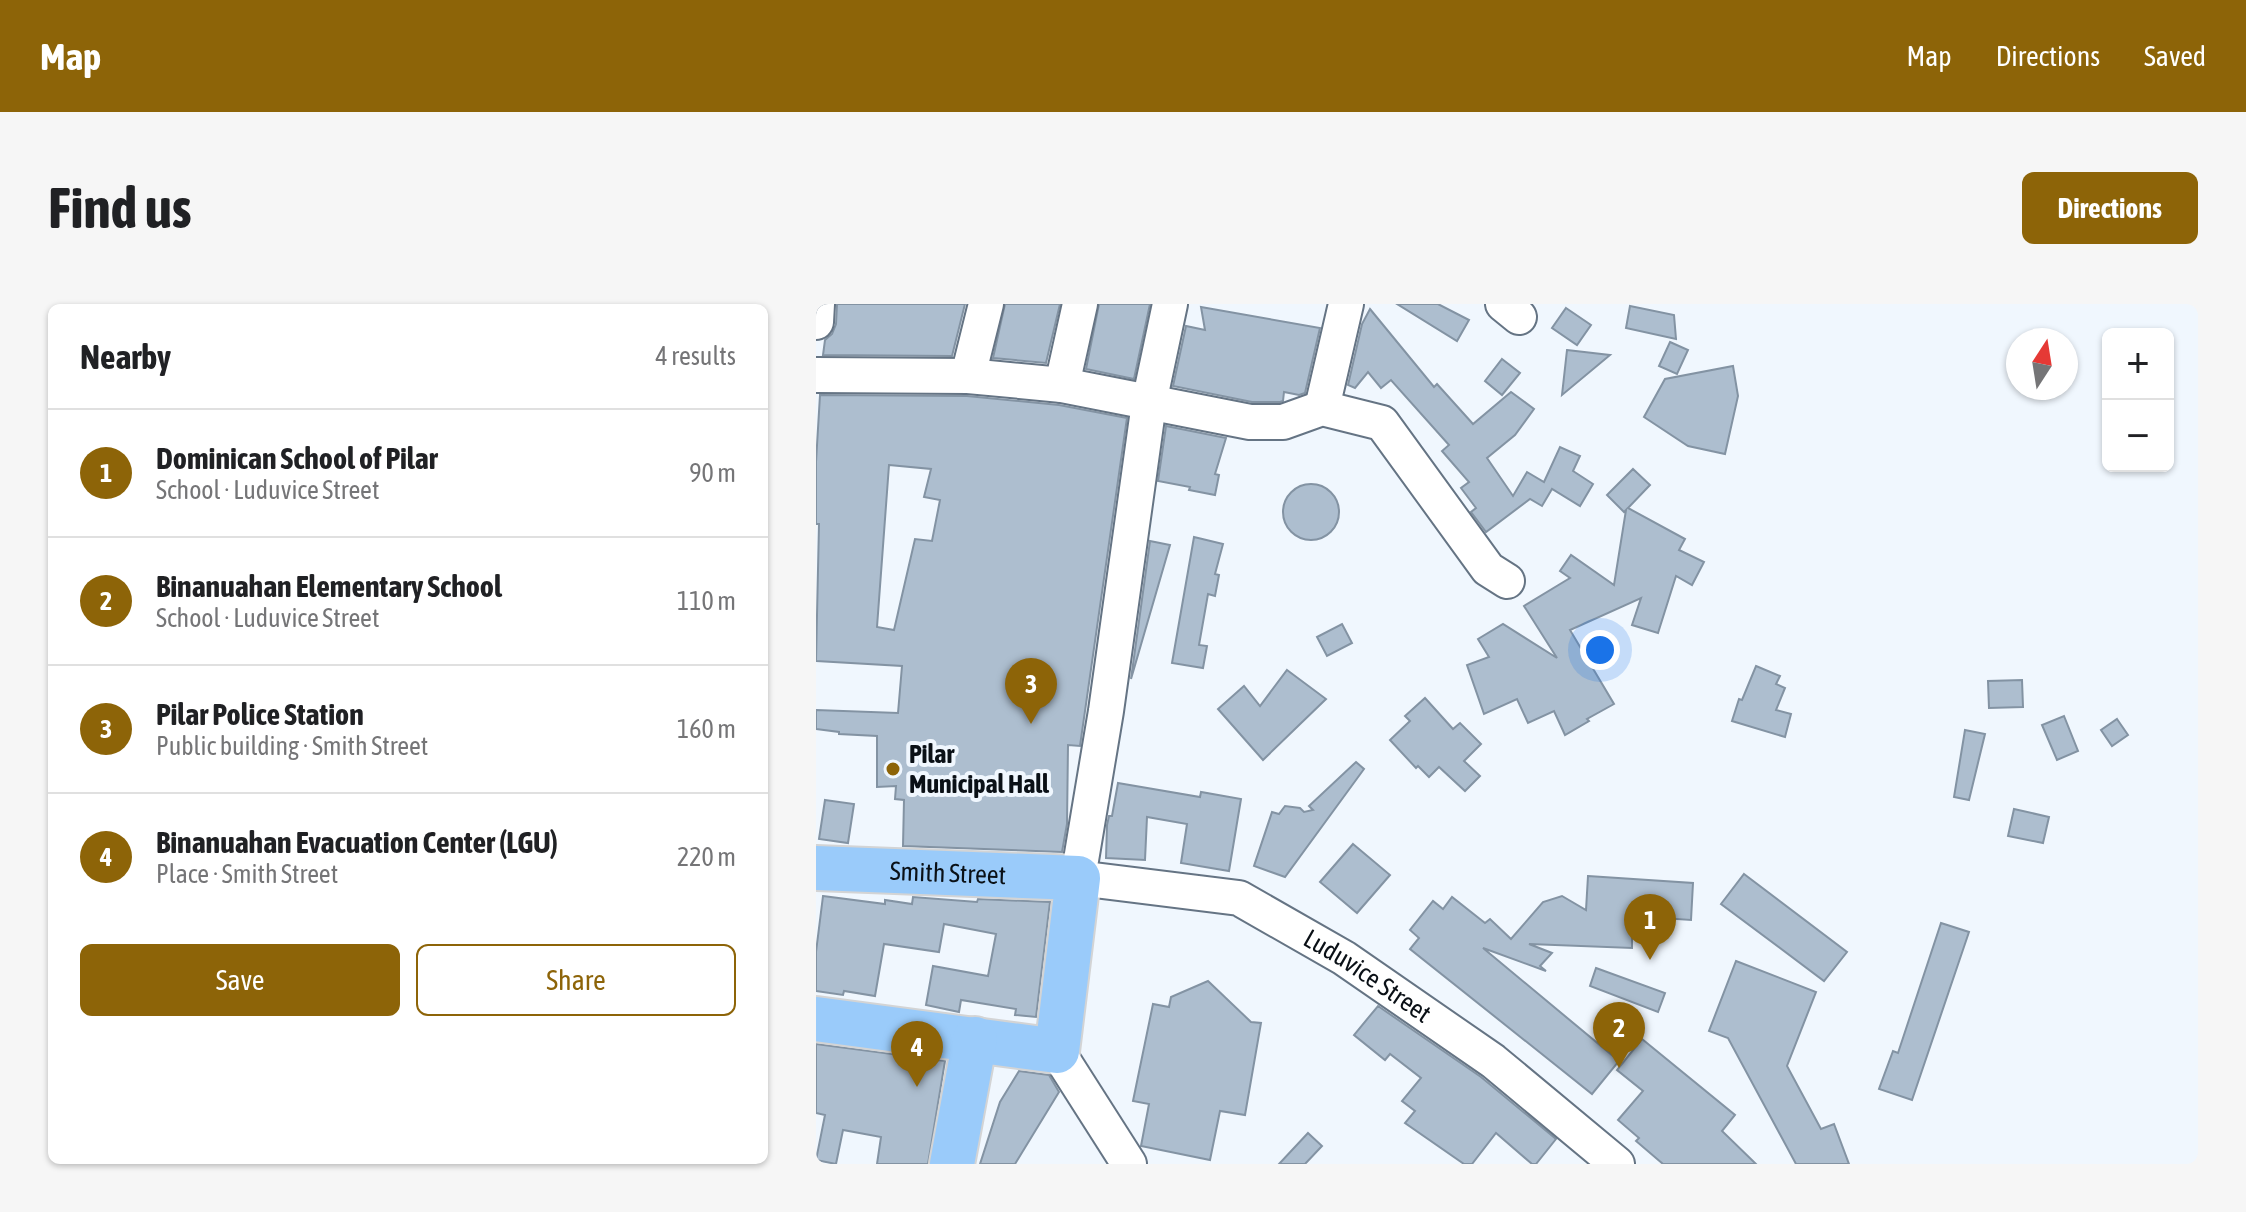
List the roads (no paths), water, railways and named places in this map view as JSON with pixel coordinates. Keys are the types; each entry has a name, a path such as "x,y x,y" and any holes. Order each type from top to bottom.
{"main road":[{"name":"Smith Street","path":"816,868 1078,878"},
{"path":"816,1019 1057,1051 1078,878"},
{"path":"952,1164 975,1039"}],"street":[{"path":"816,322 817,304"},
{"path":"968,376 986,304"},
{"path":"1062,385 1080,304"},
{"path":"1078,878 1106,711 1149,403 1170,304"},
{"path":"1322,408 1346,304"},
{"path":"816,375 968,376 1062,385 1250,422 1283,422 1322,408 1382,423 1488,569 1507,581"},
{"name":"Luduvice Street","path":"1078,878 1239,898 1344,958 1493,1061 1617,1164"},
{"path":"1057,1051 1129,1164"}],"place":[{"name":"Pilar Police Station","path":"1031,724"},
{"name":"Pilar Municipal Hall","path":"893,769"},
{"name":"Dominican School of Pilar","path":"1650,960"},
{"name":"Binanuahan Elementary School","path":"1619,1068"},
{"name":"Binanuahan Evacuation Center (LGU)","path":"917,1087"}]}
